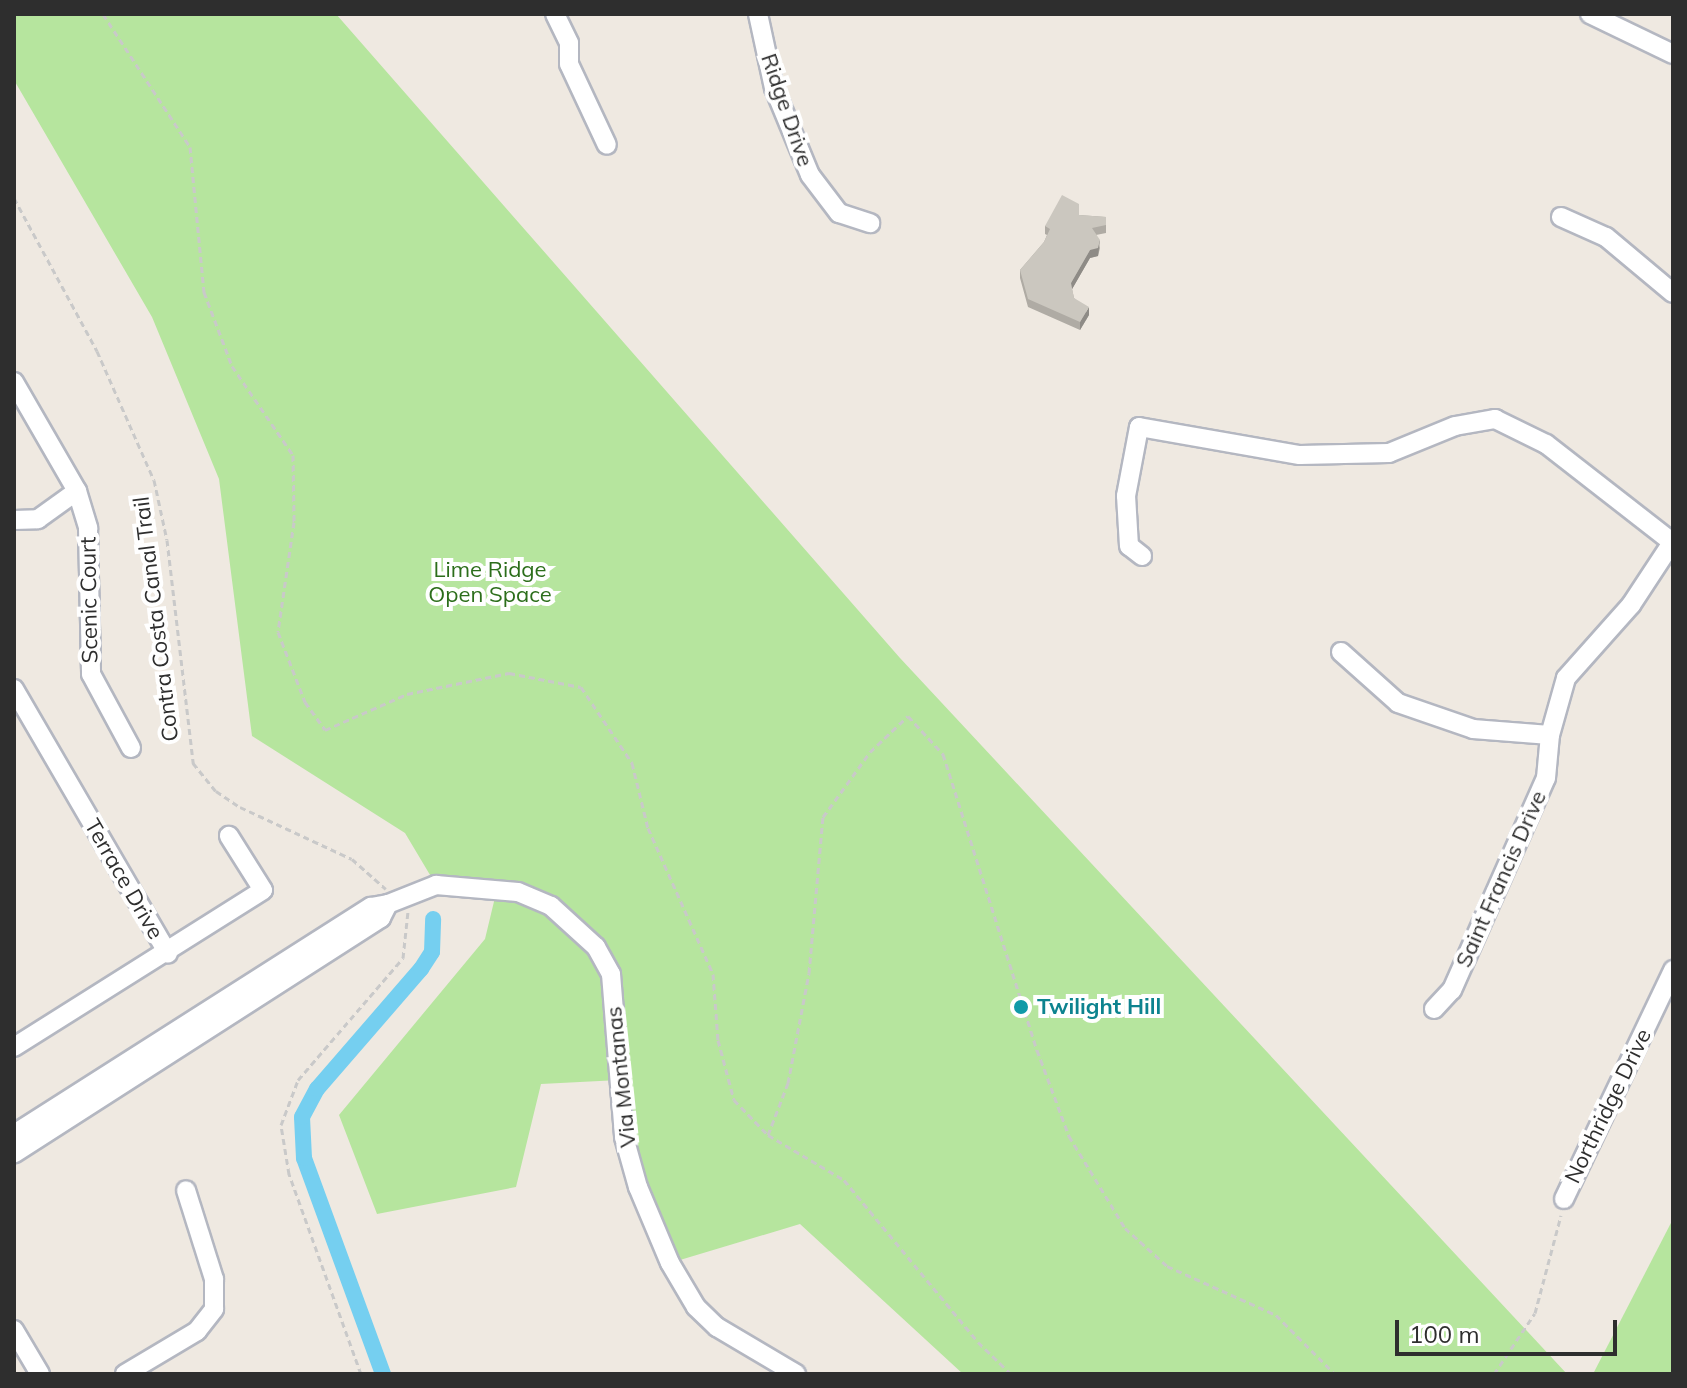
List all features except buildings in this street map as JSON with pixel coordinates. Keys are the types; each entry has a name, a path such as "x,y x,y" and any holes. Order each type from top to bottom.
{"street":[{"path":"555,14 569,43 569,64 607,145"},
{"name":"Ridge Drive","path":"758,14 774,88 810,175 839,213 870,223"},
{"path":"1590,14 1673,54"},
{"path":"1561,217 1606,237 1673,293"},
{"name":"Scenic Court","path":"14,382 77,491 88,528 91,674 131,748"},
{"path":"1142,556 1129,546 1126,496 1139,427 1300,455 1389,453 1455,426 1495,419 1546,444 1673,542"},
{"path":"14,520 38,519 77,491"},
{"name":"Saint Francis Drive","path":"1434,1009 1452,990 1546,778 1550,735 1566,678 1631,605 1673,542"},
{"path":"1341,652 1398,703 1473,729 1550,735"},
{"name":"Terrace Drive","path":"14,689 168,954 14,1047"},
{"path":"168,954 263,890 229,836"},
{"name":"Via Montanas","path":"14,1134 371,907 436,885 518,892 551,906 596,947 611,974 624,1137 638,1187 670,1263 696,1307 717,1327 796,1374"},
{"name":"Via Montanas","path":"14,1154 381,918 398,899"},
{"name":"Northridge Drive","path":"1564,1199 1673,970"},
{"path":"125,1374 197,1331 214,1309 214,1279 186,1190"},
{"path":"14,1330 40,1374"}],"path":[{"path":"103,14 190,147 204,292 232,366 293,455 294,522 278,632 305,702 325,730 407,694 509,673 581,687 632,763 648,828 713,974 718,1040 734,1100 768,1135 844,1180 978,1342 1011,1374"},
{"name":"Contra Costa Canal Trail","path":"14,198 97,351 157,489 193,763 216,791 352,859 398,899"},
{"path":"768,1135 788,1083 809,973 823,817 870,752 908,716 943,754 1069,1136 1125,1228 1167,1266 1276,1315 1335,1374"},
{"path":"361,1374 289,1174 281,1125 298,1080 403,958 410,918 398,899"},
{"path":"1494,1374 1535,1313 1564,1199"}],"green space":[{"name":"Lime Ridge Open Space","path":"14,14 336,14 900,658 1567,1374 963,1374 800,1224 670,1263 638,1187 619,1080 541,1084 516,1187 377,1214 339,1115 485,939 497,889 436,885 405,833 252,736 219,479 152,317 14,80"},
{"path":"1673,1219 1673,1374 1593,1374"}],"waterway":[{"path":"383,1374 304,1158 302,1117 317,1089 421,969 432,952 433,919"}],"place":[{"name":"Twilight Hill","path":"1021,1007"}]}
